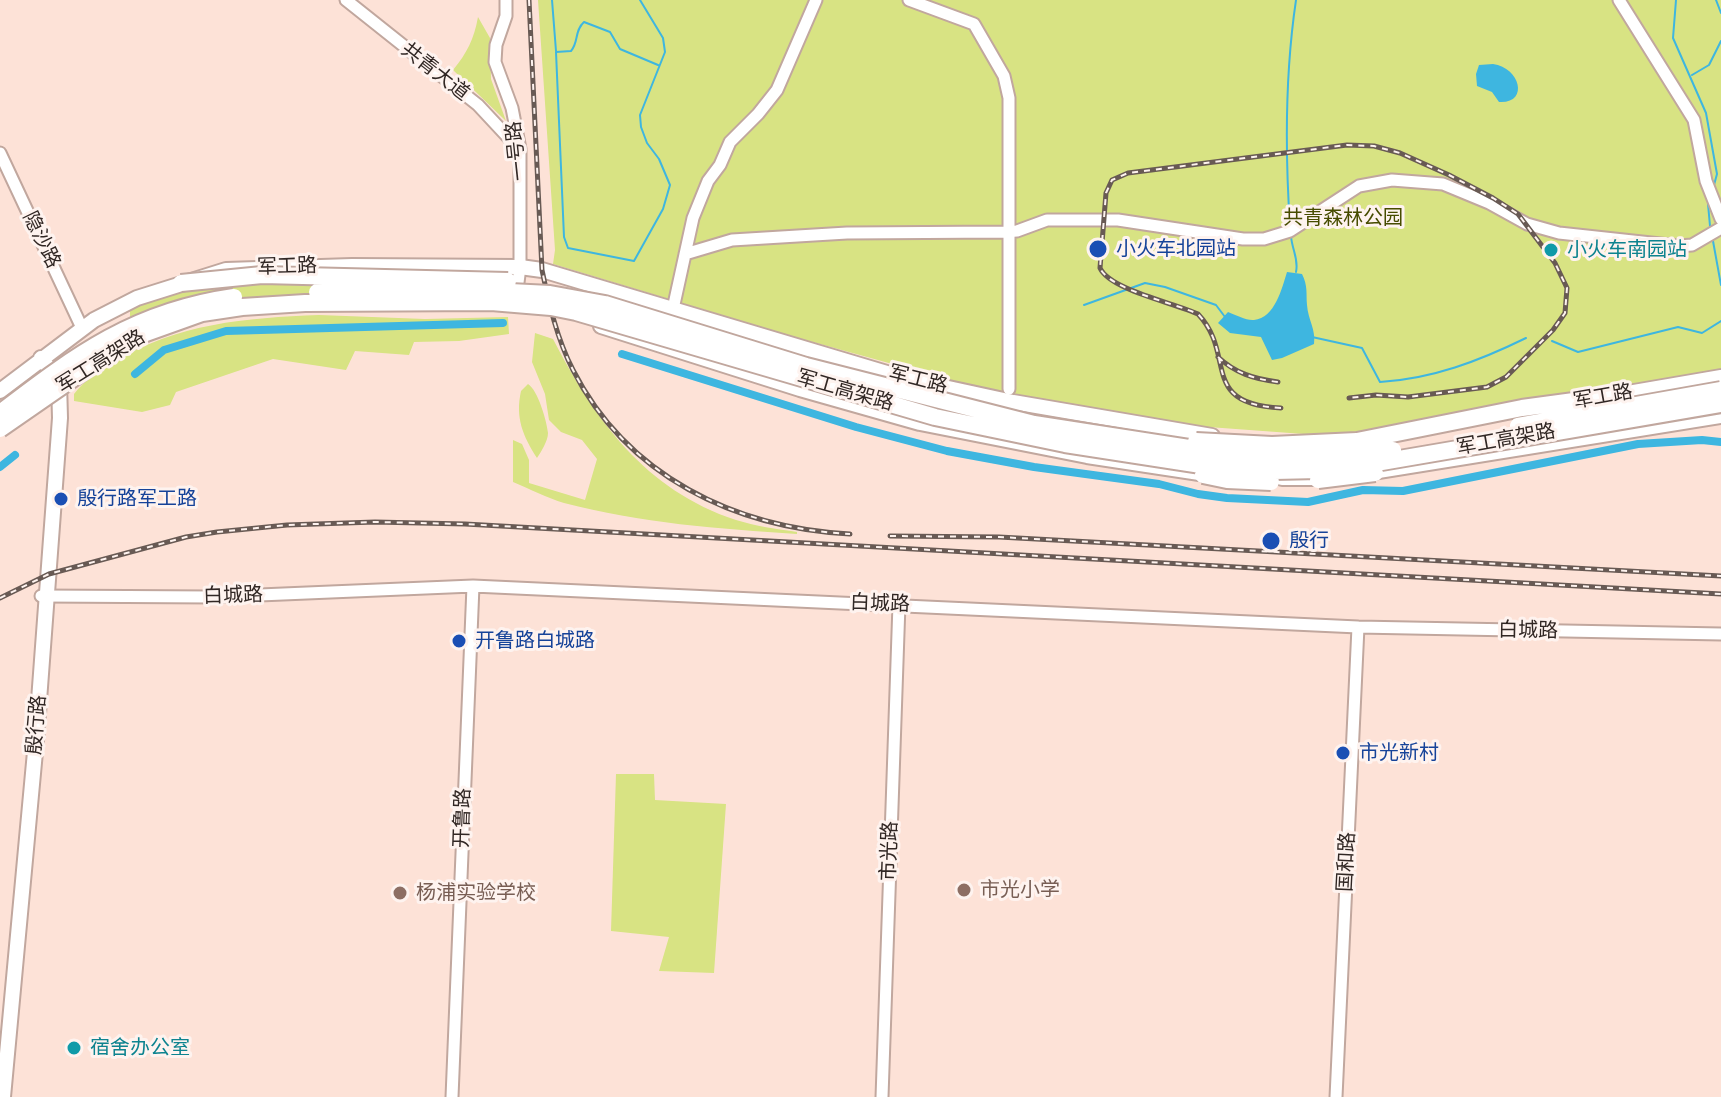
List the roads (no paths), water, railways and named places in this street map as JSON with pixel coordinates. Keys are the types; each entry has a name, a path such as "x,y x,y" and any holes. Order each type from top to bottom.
{"highway":[{"path":"181,283 262,275 496,280 551,287 587,299"},
{"name":"军工高架路","path":"2,425 64,363 137,322 185,305 212,300 334,292 475,291 537,293 587,299 806,366 937,401 1034,424 1247,457 1326,458 1392,450 1721,390"},
{"name":"军工高架路","path":"2,425 117,348 146,333 202,313 305,303 491,302 551,307 935,417 1101,450 1227,469 1319,470 1370,464 1721,404"},
{"path":"1135,441 1272,445 1357,441 1522,408 1574,401"},
{"path":"1101,450 1148,464 1227,480 1280,482 1346,479 1526,441 1576,438"}],"main road":[{"name":"军工路","path":"0,391 82,328 125,304 226,270 274,267 520,267 542,270 907,379 1013,402 1266,445 1360,445 1521,415 1574,401 1721,377"},
{"path":"125,304 123,323 134,334"},
{"name":"军工路","path":"2,425 113,343 169,322 242,311 452,304 516,307 588,321 785,385 920,423 1087,456 1216,475 1329,478 1721,416"},
{"name":"军工路","path":"54,386 79,360 84,350 82,328"},
{"name":"殷行路","path":"3,1097 44,596 54,386 36,362"},
{"path":"0,400 9,407 2,425"},
{"name":"殷行路","path":"0,1048 44,596"}],"street":[{"name":"共青大道","path":"346,0 478,105 520,149"},
{"name":"一号路","path":"506,0 506,16 496,45 495,62 512,108 520,149 520,267 516,307"},
{"path":"673,309 693,218 708,181 720,165 730,142 777,90 816,0"},
{"path":"909,0 974,24 1004,76 1009,98 1009,389"},
{"path":"1619,0 1694,120 1706,181 1721,219"},
{"name":"隐沙路","path":"0,153 82,328"},
{"path":"685,254 732,240 847,233 1010,231 1047,220 1118,220 1264,239 1290,231 1359,186 1392,180 1443,184 1489,203 1527,224 1559,233 1679,246 1692,245 1721,228"},
{"name":"白城路","path":"44,596 212,597 473,586 1358,627 1721,634"},
{"name":"开鲁路","path":"452,1097 473,586"},
{"name":"市光路","path":"882,1097 899,604"},
{"name":"国和路","path":"1336,1097 1358,627"}],"water":[{"path":"1479,65 1503,67 1515,78 1518,92 1509,101 1499,102 1492,92 1477,86"},
{"path":"1287,272 1302,274 1304,278 1314,344 1272,360 1261,337 1230,333 1218,323 1228,312 1251,320 1267,314 1276,301"}],"waterway":[{"path":"552,0 556,51"},
{"path":"640,0 663,38 665,52 640,115 641,127 670,185 663,209 634,261 568,248 564,237 556,52 571,51 584,22 610,32 620,49 658,65"},
{"path":"1290,226 1287,113 1296,0"},
{"path":"1676,0 1673,38 1706,113 1717,174 1714,185"},
{"path":"1716,0 1721,13"},
{"path":"1692,75 1709,65 1721,41"},
{"path":"1708,204 1710,226"},
{"path":"1291,236 1296,272"},
{"path":"1713,241 1721,285"},
{"path":"1084,305 1145,283 1216,305 1225,317"},
{"path":"1552,341 1578,352 1678,327 1702,333 1721,321"},
{"path":"135,374 164,350 226,331 503,323"},
{"path":"1312,337 1362,348 1380,382 1455,368 1526,338"},
{"path":"622,354 856,427 947,451 1034,467 1159,484 1227,498 1308,502 1363,490 1403,491 1638,444 1702,440 1721,442"},
{"path":"0,467 15,455 0,467"}],"railway":[{"path":"529,0 542,270 558,334 573,370 596,407 623,440 654,467 689,490 766,521 807,530 850,534"},
{"path":"1281,408 1255,404 1238,397 1229,387 1216,345 1198,314 1116,283 1100,268 1106,193 1112,180 1128,173 1347,145 1374,146 1400,153 1449,175 1518,214 1555,263 1567,288 1565,313 1553,330 1506,377 1487,387 1408,397 1376,395 1349,398"},
{"path":"1218,357 1245,374 1278,382"},
{"path":"0,598 49,574 186,537 287,525 375,522 465,524 1721,594"},
{"path":"890,536 999,537 1721,576"}],"place":[{"name":"小火车北园站","path":"1098,249"},
{"name":"小火车南园站","path":"1551,250"},
{"name":"殷行路军工路","path":"61,499"},
{"name":"殷行","path":"1271,541"},
{"name":"开鲁路白城路","path":"459,641"},
{"name":"市光新村","path":"1343,753"},
{"name":"市光小学","path":"964,890"},
{"name":"杨浦实验学校","path":"400,893"},
{"name":"宿舍办公室","path":"74,1048"}],"park label":[{"name":"共青森林公园","path":"1343,218"}]}
